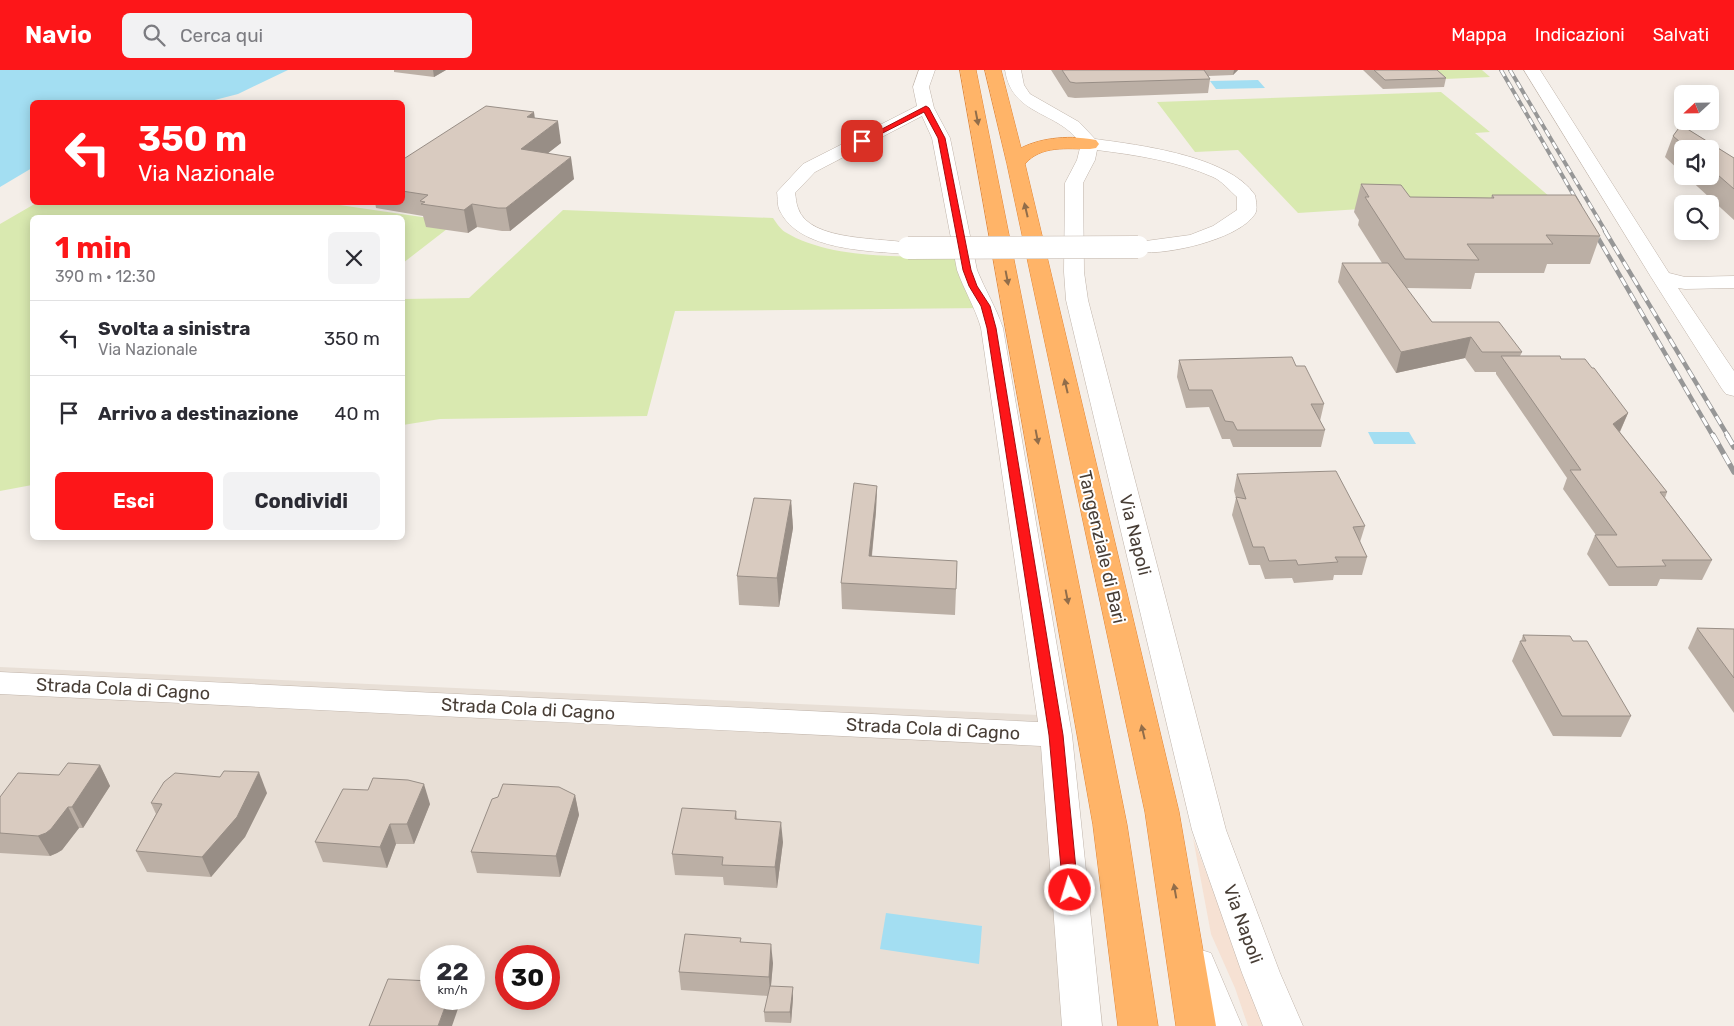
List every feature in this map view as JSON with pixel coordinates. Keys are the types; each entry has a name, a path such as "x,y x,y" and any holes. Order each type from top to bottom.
{"highway":[{"path":"968,70 1110,825 1138,1026"},
{"name":"Tangenziale di Bari","path":"993,70 1016,164 1162,812 1196,1026"},
{"path":"1006,123 1021,136 1036,141 1056,144 1090,144"},
{"path":"1016,164 1026,152 1038,147 1056,144"}],"street":[{"path":"927,70 921,87 926,108 941,138 967,270 973,286 985,306 992,328 1056,735 1082,1026"},
{"path":"926,108 809,168 786,192 789,210 803,228 827,238 858,244 908,248 1138,247 1178,244 1210,237 1232,224 1247,212 1246,195 1221,174 1179,160 1133,148 1090,144 1085,134 1075,124 1028,99 1018,89 1013,70"},
{"path":"1532,70 1661,278 1734,388"},
{"name":"Via Napoli","path":"1090,144 1086,160 1074,183 1074,272 1077,300 1209,830 1282,1026"},
{"path":"1661,278 1685,283 1734,282"},
{"name":"Strada Cola di Cagno","path":"0,683 1056,735"},
{"path":"1180,921 1222,1026"}],"shaded area":[{"path":"0,667 1038,715 1067,728 1103,1026 0,1026"},
{"path":"1193,838 1265,1026 1248,1026 1235,988 1211,934"}],"green space":[{"path":"1386,70 1482,70 1490,77 1400,81"},
{"path":"1441,92 1490,132 1475,133 1571,215 1392,207 1298,213 1238,150 1195,152 1157,102"},
{"path":"33,205 340,205 456,222 405,261 405,215 30,215 30,485 0,491 0,224"},
{"path":"563,210 773,218 785,232 805,242 851,253 902,256 973,256 984,308 675,311 647,416 440,419 405,425 405,299 469,298"}],"water":[{"path":"0,70 288,70 238,94 215,100 30,100 30,169 0,187"},
{"path":"1258,80 1265,88 1216,89 1210,81"},
{"path":"1368,432 1409,432 1416,444 1374,444"},
{"path":"886,913 982,926 979,964 880,949"}],"building":[{"path":"1062,70 1204,70 1210,79 1076,83 1070,82"},
{"path":"1374,70 1437,70 1446,78 1385,80"},
{"path":"486,106 534,112 527,117 558,121 521,149 571,157 506,208 472,204 464,210 421,204 425,202 420,201 428,195 405,191 405,158"},
{"path":"1677,130 1689,130 1705,140 1678,140 1673,136"},
{"path":"1719,149 1734,158 1734,189 1719,176"},
{"path":"1361,184 1401,185 1410,197 1494,198 1492,195 1575,195 1600,236 1546,235 1553,244 1467,244 1479,260 1405,259 1365,197 1369,197"},
{"path":"1342,263 1388,263 1432,322 1499,322 1522,352 1482,352 1471,337 1401,352"},
{"path":"1501,356 1560,356 1561,359 1585,359 1628,413 1613,424 1667,492 1660,492 1712,560 1662,560 1666,566 1617,567 1595,535 1617,535 1570,470 1581,470"},
{"path":"1292,357 1296,366 1305,366 1324,404 1311,404 1325,430 1237,430 1233,422 1225,421 1212,390 1189,390 1179,360"},
{"path":"1336,471 1365,526 1353,527 1367,557 1335,557 1338,562 1298,565 1296,560 1269,561 1264,547 1253,547 1236,497 1246,499 1237,474"},
{"path":"854,483 877,486 869,556 957,561 956,589 841,583"},
{"path":"754,498 791,500 777,578 737,576"},
{"path":"1697,628 1734,629 1734,678"},
{"path":"1523,635 1570,636 1573,641 1587,641 1631,716 1562,716 1520,641 1526,641"},
{"path":"68,763 100,765 72,807 68,807 51,829 38,836 0,833 0,797 18,773 59,775"},
{"path":"224,771 259,772 237,817 202,857 136,851 162,804 151,803 164,782 175,773 220,777"},
{"path":"373,778 408,780 424,784 407,824 390,824 380,847 315,842 343,789 368,790"},
{"path":"503,784 559,787 575,795 556,856 471,852 492,799 498,797"},
{"path":"682,808 736,811 735,819 781,822 775,867 722,865 723,857 672,854"},
{"path":"685,934 741,938 740,942 771,944 769,977 679,972"},
{"path":"388,979 420,980 420,1010 444,1010 438,1026 369,1026"},
{"path":"770,986 793,987 790,1012 764,1012"}],"railway":[{"path":"1501,70 1580,206"},
{"path":"1510,70 1606,232"},
{"path":"1591,226 1594,232"},
{"path":"1594,231 1713,436"},
{"path":"1605,231 1728,436"},
{"path":"1713,435 1734,472"},
{"path":"1727,435 1734,447"}],"route":[{"path":"862,141 926,108 941,138 967,270 973,286 985,306 992,328 1056,735 1070,890"}]}
